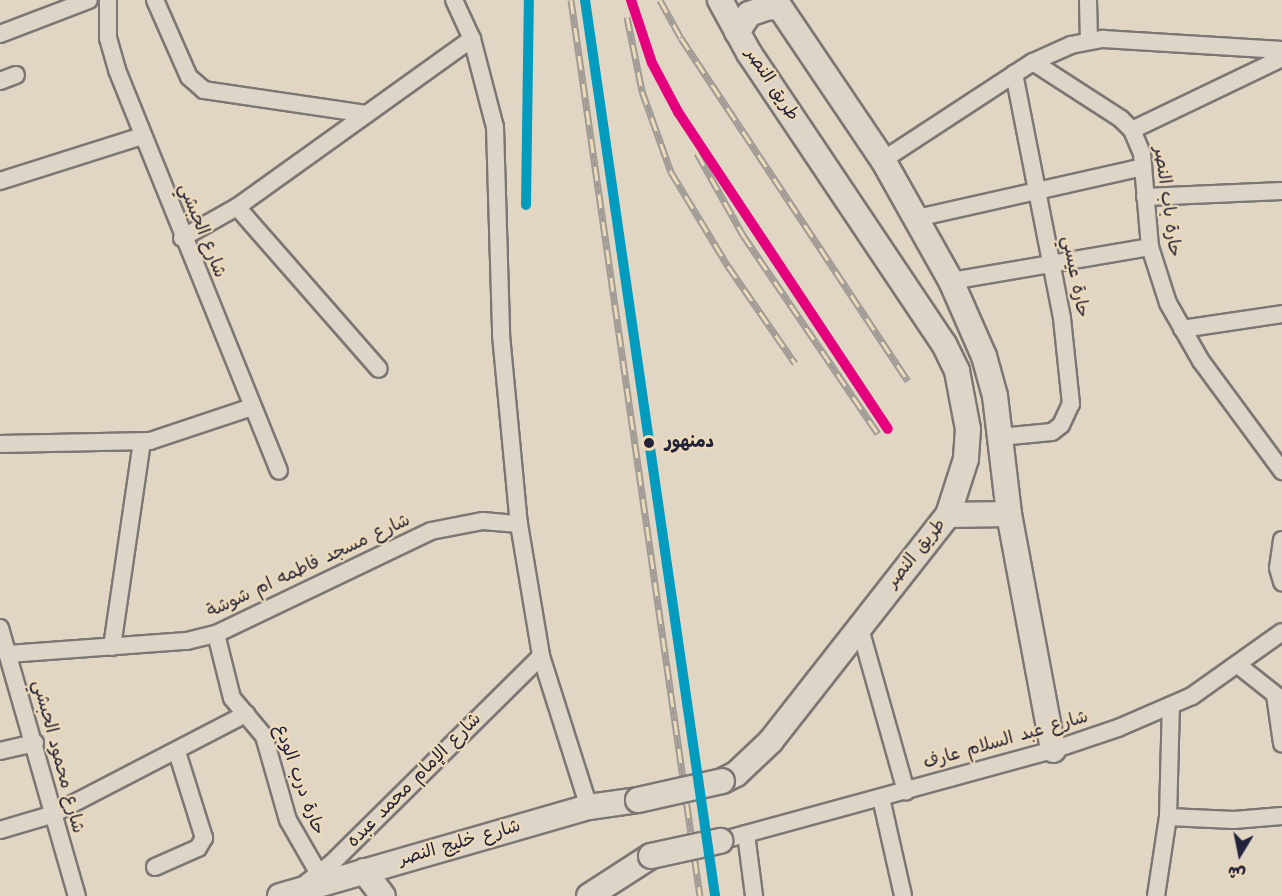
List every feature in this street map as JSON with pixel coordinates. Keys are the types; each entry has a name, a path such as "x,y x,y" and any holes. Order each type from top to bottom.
{"main road":[{"name":"طريق النصر","path":"638,800 722,781 736,774 771,741 859,625 948,515 959,488 966,449 964,400 957,371 944,344 737,32 720,0"},
{"path":"737,32 749,14 777,4 883,160 951,281 984,356 1000,437 1009,514 1053,750"},
{"path":"948,515 1009,514"},
{"name":"شارع خليج النصر","path":"282,895 589,807 638,800"},
{"path":"588,896 651,856 720,841"},
{"path":"364,871 383,896"}],"street":[{"path":"0,34 88,0"},
{"name":"شارع الحبشي","path":"108,0 108,38 142,136 279,470"},
{"path":"155,0 189,77 204,90 366,114"},
{"path":"454,0 472,39 488,92 497,146 501,334 519,524 542,656 589,807"},
{"path":"1088,0 1089,40"},
{"path":"182,238 237,207 472,39"},
{"path":"883,160 1033,62 1089,40 1282,50"},
{"path":"1132,130 1282,58"},
{"name":"حارة باب النصر","path":"1033,62 1122,119 1132,130 1143,167 1150,247 1161,285 1182,329 1282,471"},
{"name":"حارة عيسي","path":"1000,437 1052,432 1068,415 1068,360 1052,264 1014,74"},
{"path":"0,181 142,136"},
{"path":"917,218 1143,167"},
{"path":"1145,197 1282,191"},
{"path":"237,207 379,369"},
{"path":"951,281 1150,247"},
{"path":"1182,329 1282,314"},
{"path":"0,444 142,442 252,407"},
{"path":"112,647 142,442"},
{"name":"شارع مسجد فاطمه ام شوشة","path":"8,654 187,641 216,634 431,531 466,522 519,524"},
{"path":"1282,540 1278,568 1282,582"},
{"path":"859,625 906,791"},
{"name":"شارع محمود الحبشي","path":"0,628 35,743 51,815 77,896"},
{"name":"شارع عبد السلام عارف","path":"720,841 1053,750 1172,706 1238,665 1282,632"},
{"name":"حارة درب الودع","path":"216,634 232,698 264,736 288,820 323,885"},
{"name":"شارع الإمام محمد عبده","path":"323,885 542,656"},
{"path":"1238,665 1278,698 1282,743"},
{"path":"1156,896 1168,817 1172,706"},
{"path":"0,830 51,815 177,752 246,714"},
{"path":"0,751 35,743"},
{"path":"155,867 198,848 204,838 177,752"},
{"path":"881,798 903,896"},
{"path":"1168,817 1234,820 1282,816"},
{"path":"746,834 754,896"}],"railway":[{"path":"526,205 529,0"},
{"path":"571,0 700,896"},
{"path":"631,0 652,63 678,112 888,429"},
{"path":"660,0 681,38 908,381"},
{"path":"627,17 642,91 671,172 728,266 795,363"},
{"path":"697,153 743,235 878,434"}],"transit line":[{"path":"526,205 529,0"},
{"path":"585,0 715,896"},
{"path":"631,0 652,63 678,112 888,429"}],"place":[{"name":"دمنهور","path":"649,443"}]}
